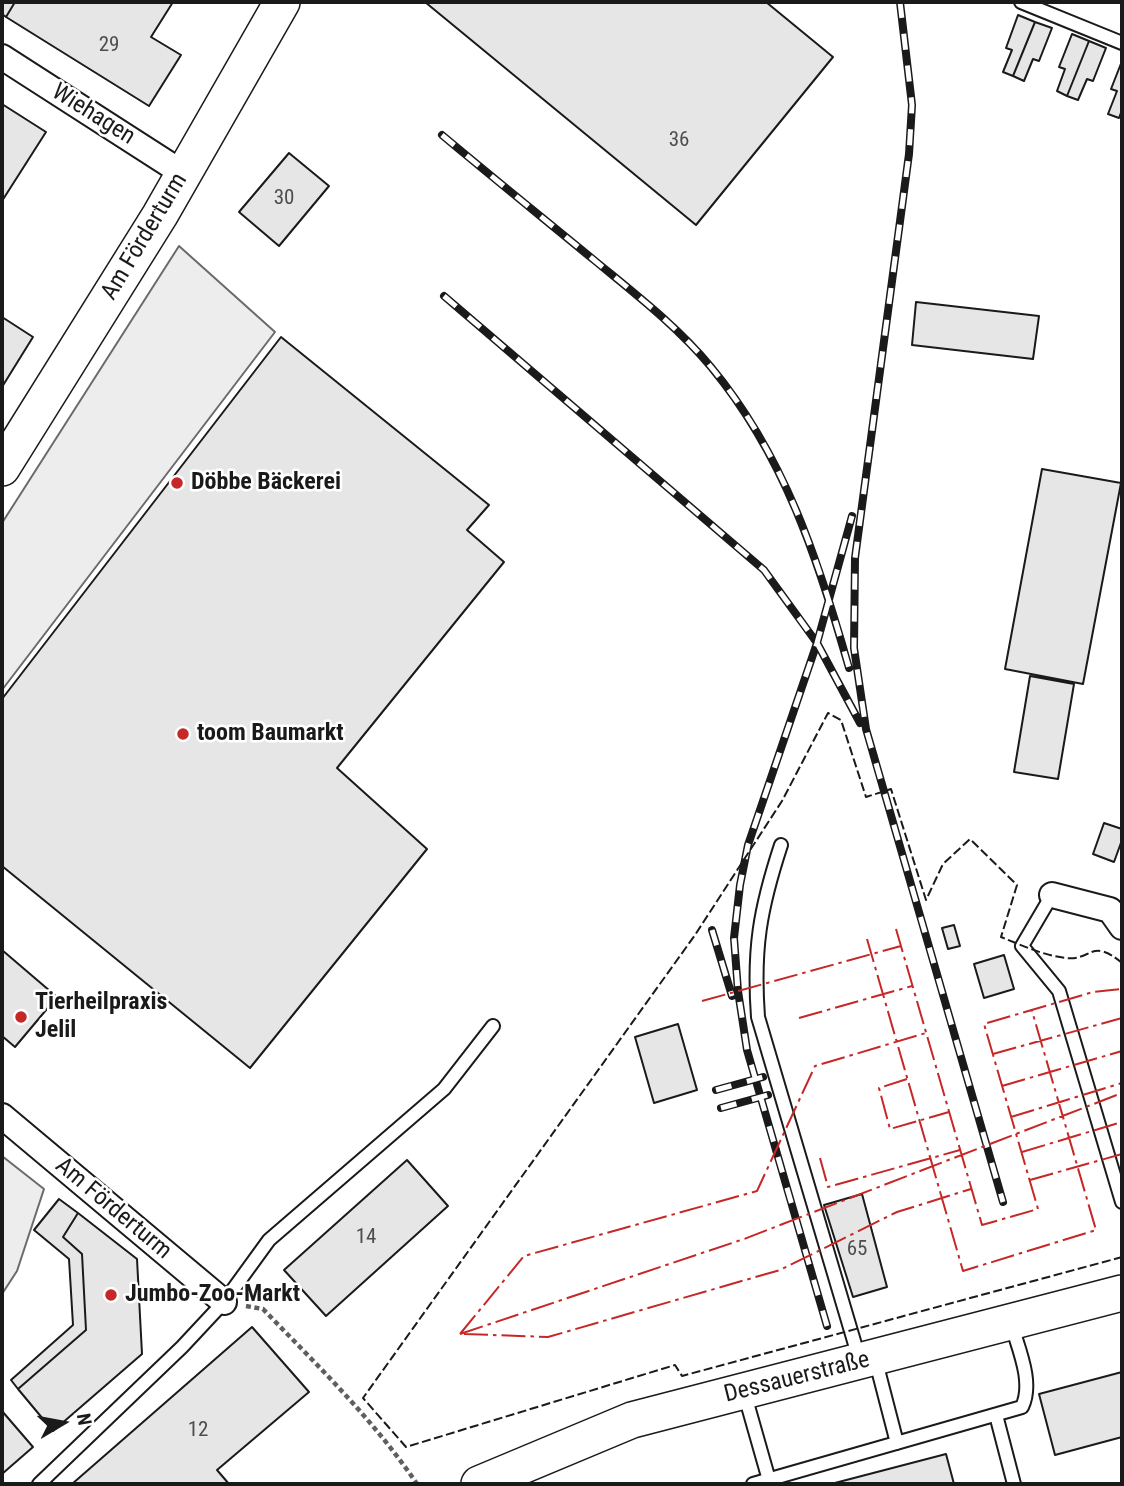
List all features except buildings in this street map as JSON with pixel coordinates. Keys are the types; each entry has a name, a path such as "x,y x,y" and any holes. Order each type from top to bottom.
{"street":[{"name":"Am Förderturm","path":"2,468 184,174 282,2"},
{"name":"Wiehagen","path":"2,57 184,174"},
{"path":"1052,895 1118,915"},
{"name":"Am Förderturm","path":"2,1116 224,1302"},
{"name":"Dessauerstraße","path":"479,1484 632,1419 1122,1293"}],"lane":[{"path":"1021,2 1122,43"},
{"path":"781,845 759,926 754,964 758,1017 867,1360 897,1443"},
{"path":"1052,895 1022,946 1059,991 1122,1202"},
{"path":"39,1484 224,1302 269,1240 444,1090 493,1026"},
{"path":"753,1484 1022,1407 1027,1397 1027,1381 1011,1322"},
{"path":"744,1391 769,1480"},
{"path":"996,1415 1014,1484"}],"path":[{"path":"224,1302 264,1309 354,1404 393,1449 417,1484"}],"shaded area":[{"path":"179,246 275,332 2,690 2,523"},
{"path":"2,1156 44,1189 17,1271 2,1294"}],"railway":[{"path":"900,2 912,105 909,154 855,558 854,648 866,729 1003,1202"},
{"path":"442,135 655,310 711,367 737,401 779,472 796,510 825,587 849,668"},
{"path":"444,296 764,570 817,643 860,723"},
{"path":"827,1326 747,1050 738,991 734,938 748,845 817,643 852,516"},
{"path":"712,930 732,996"},
{"path":"716,1090 763,1077"},
{"path":"721,1108 768,1095"}],"fence":[{"path":"1122,963 1112,955 1098,951 1075,958 1058,957 1001,937 1017,885 970,839 943,864 926,900 891,789 866,797 841,720 828,713 782,801 695,935 363,1398 406,1447 675,1365 682,1376 1122,1257"}],"power":[{"path":"896,929 982,1225 1038,1209 984,1024 1093,992 1122,989"},
{"path":"867,939 963,1271 1096,1230 1032,1011"},
{"path":"702,1001 901,946"},
{"path":"799,1018 912,986"},
{"path":"993,1054 1122,1018"},
{"path":"460,1334 524,1256 757,1191 815,1066 926,1033"},
{"path":"1002,1086 1122,1051"},
{"path":"907,1079 879,1088 890,1129 949,1112"},
{"path":"1011,1117 1122,1083"},
{"path":"460,1334 744,1239 1122,1093"},
{"path":"1022,1152 1122,1122"},
{"path":"820,1158 828,1187 960,1150"},
{"path":"1030,1180 1122,1154"},
{"path":"464,1334 548,1337 780,1270 897,1212 971,1189"}],"place":[{"name":"Döbbe Bäckerei","path":"177,483"},
{"name":"toom Baumarkt","path":"183,734"},
{"name":"Tierheilpraxis Jelil","path":"21,1017"},
{"name":"Jumbo-Zoo-Markt","path":"111,1295"}]}
